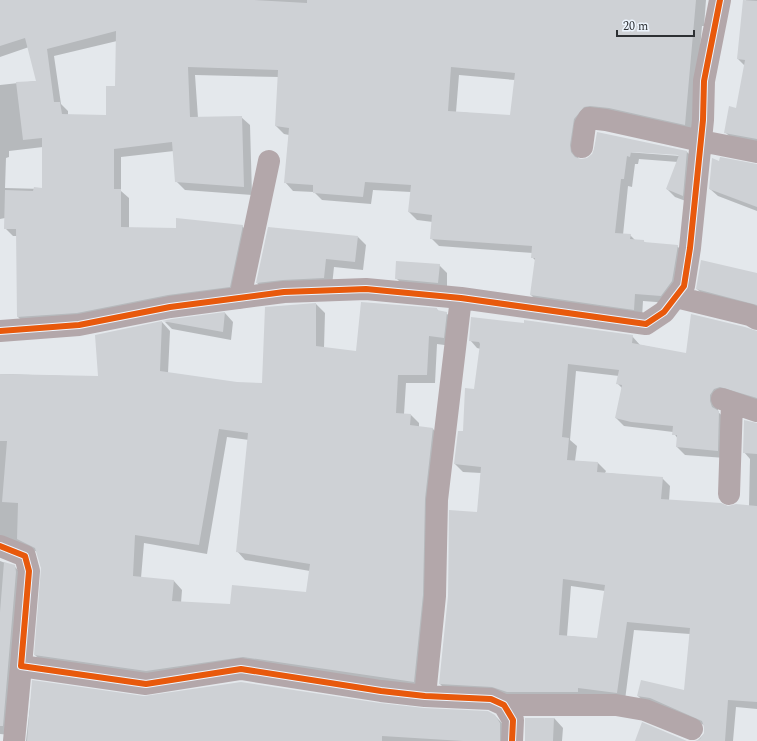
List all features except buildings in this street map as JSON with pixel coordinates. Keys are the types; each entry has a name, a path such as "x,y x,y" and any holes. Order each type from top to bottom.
{"street":[{"path":"0,331 79,324 170,307 284,292 366,289 461,298 646,324 664,312 684,286 690,248 701,142 704,81 720,0"},
{"path":"582,147 585,124 589,118 606,120 701,142 757,152"},
{"path":"240,298 269,162"},
{"path":"676,297 757,318"},
{"path":"425,696 435,596 437,500 461,298"},
{"path":"729,494 727,401 757,411"},
{"path":"0,546 25,556 29,571 14,741"},
{"path":"21,666 146,684 241,669 425,696 491,699 504,705 616,705 644,710 692,729"},
{"path":"504,705 513,720 512,741"}],"cycle path":[{"path":"0,331 79,325 170,307 284,292 366,289 461,298 646,324 664,312 684,286 690,248 703,120 704,81 720,0"},
{"path":"0,546 25,556 29,571 21,666 146,684 241,669 381,691 425,696 491,699 504,705 513,720 512,741"}]}
